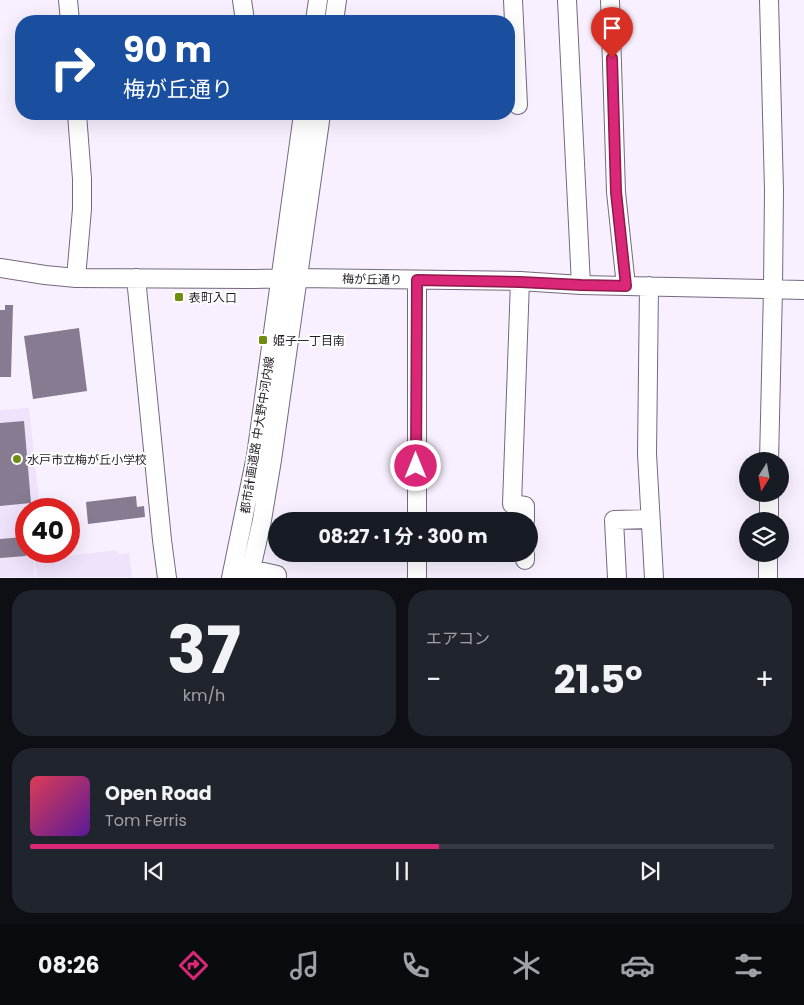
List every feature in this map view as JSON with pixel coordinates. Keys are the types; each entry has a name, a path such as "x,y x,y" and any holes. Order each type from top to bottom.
{"street":[{"path":"68,0 69,15"},
{"path":"242,0 244,15"},
{"path":"316,15 318,0"},
{"path":"335,15 337,0"},
{"path":"513,0 514,15"},
{"path":"567,0 581,285"},
{"path":"610,0 616,192 626,286"},
{"path":"769,0 774,190 769,452"},
{"path":"515,42 518,105"},
{"path":"76,278 82,209 82,179 77,120"},
{"name":"都市計画道路 中大野中河内線","path":"231,578 256,456 302,120"},
{"name":"都市計画道路 中大野中河内線","path":"250,573 262,520 272,460 320,120"},
{"name":"梅が丘通り","path":"0,268 76,278 298,278 804,290"},
{"path":"136,278 167,578"},
{"path":"416,512 417,280"},
{"path":"520,282 512,504 526,506 526,512"},
{"path":"649,286 647,454 654,578"},
{"path":"617,578 614,520 650,519"},
{"path":"416,562 416,578"},
{"path":"768,562 768,578"},
{"path":"250,573 277,575 277,578"}],"shaded area":[{"name":"水戸市立梅が丘小学校","path":"29,408 39,498 15,498 15,563 34,563 35,577 0,577 0,410"},
{"path":"117,550 118,554 129,553 132,577 36,577 35,563 80,563 80,555"}],"building":[{"path":"5,305 13,305 11,377 0,377 0,310 5,310"},
{"path":"79,328 87,391 33,399 24,336"},
{"path":"24,421 31,498 15,498 15,505 0,506 0,423"},
{"path":"136,496 137,507 144,506 145,517 88,524 86,502"},
{"path":"15,538 15,557 0,558 0,539"}],"place":[{"name":"表町入口","path":"179,297"},
{"name":"姫子一丁目南","path":"263,340"},
{"name":"水戸市立梅が丘小学校","path":"17,459"}],"route":[{"path":"416,466 417,280 626,286 616,192 612,58"}]}
